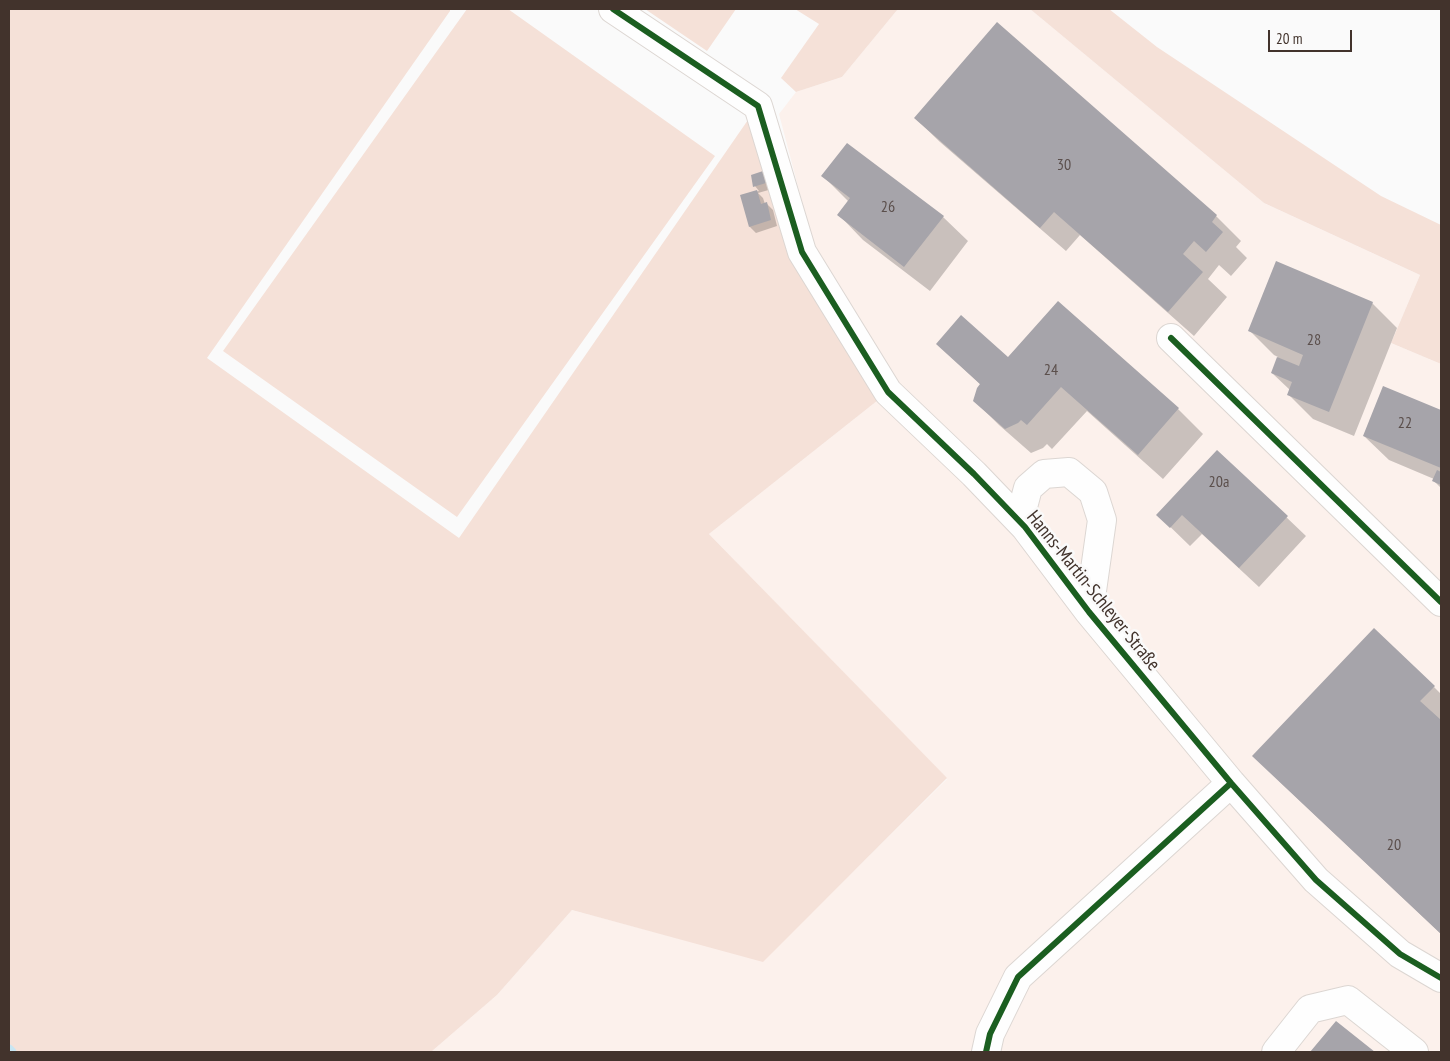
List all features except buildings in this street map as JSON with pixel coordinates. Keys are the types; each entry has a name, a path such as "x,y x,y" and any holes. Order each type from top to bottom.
{"street":[{"name":"Hanns-Martin-Schleyer-Straße","path":"613,9 758,106 802,252 888,392 974,474 1025,527 1089,612 1231,783 1316,880 1400,954 1441,978"},
{"path":"1172,338 1441,602"},
{"path":"1025,527 1023,507 1028,488 1044,474 1069,472 1093,492 1102,520 1089,612"},
{"path":"986,1052 990,1034 1018,977 1231,783"},
{"path":"1276,1052 1310,1008 1348,1000 1414,1052"}],"shaded area":[{"path":"9,9 450,9 207,358 459,538 750,117 882,397 709,534 947,778 763,962 572,910 497,995 431,1052 9,1052"},
{"path":"467,9 508,9 715,156 457,517 223,351"},
{"path":"645,9 736,9 707,51"},
{"path":"795,9 898,9 842,77 796,92 781,78 819,24"},
{"path":"898,9 1030,9 1264,203 1420,275 1391,343 1441,364 1441,1052 431,1052 497,995 572,910 763,961 947,779 709,534 882,397 816,255 779,114 796,92 842,77"},
{"path":"1030,9 1109,9 1157,47 1381,196 1441,225 1441,364 1391,343 1420,275 1264,203"}],"waterway":[{"path":"9,1049 12,1052"}],"cycle path":[{"path":"613,9 758,106 802,252 888,392 974,474 1025,527 1089,612 1231,783 1316,880 1400,954 1441,978"},
{"path":"1171,338 1441,602"},
{"path":"986,1052 990,1034 1018,977 1231,783"}]}
